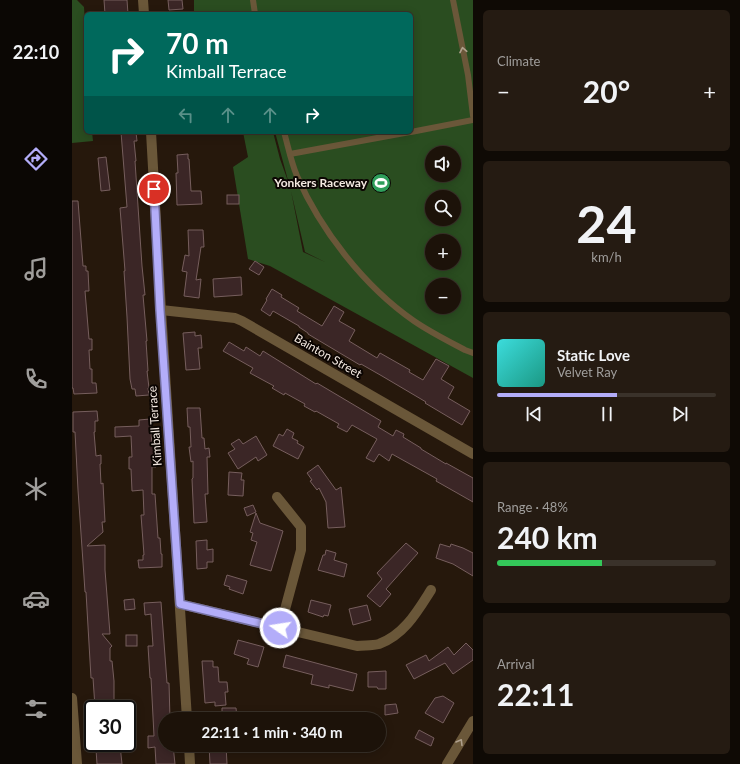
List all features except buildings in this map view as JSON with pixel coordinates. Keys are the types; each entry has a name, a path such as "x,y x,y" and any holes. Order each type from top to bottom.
{"street":[{"path":"143,0 144,12"},
{"name":"Kimball Terrace","path":"151,134 160,310 187,712"},
{"name":"Bainton Street","path":"160,310 235,318 242,321 473,454"},
{"path":"277,497 301,527 301,550 280,628"},
{"path":"180,604 357,646 378,644 394,636 414,616 431,590"},
{"path":"72,698 77,764"},
{"path":"447,764 473,721"},
{"path":"189,752 190,764"}],"lane":[{"path":"253,0 256,12"},
{"path":"452,0 468,75 473,116"},
{"path":"466,64 473,74"},
{"path":"413,131 473,120"},
{"path":"285,134 296,175 322,223 341,250 371,284 414,322 473,353"},
{"path":"290,154 399,134"}],"green space":[{"path":"72,0 77,0 84,7 84,12 84,134 92,134 93,141 72,143"},
{"name":"Yonkers Raceway","path":"194,0 473,0 473,378 270,266 248,259 233,167 248,157 243,134 274,134 280,159 289,184 276,134 413,134 413,12 194,12","holes":["291,191 305,252 325,262 303,252"]}],"place":[{"name":"Yonkers Raceway","path":"381,183"}],"route":[{"path":"154,189 160,310 180,604 280,628"}]}
